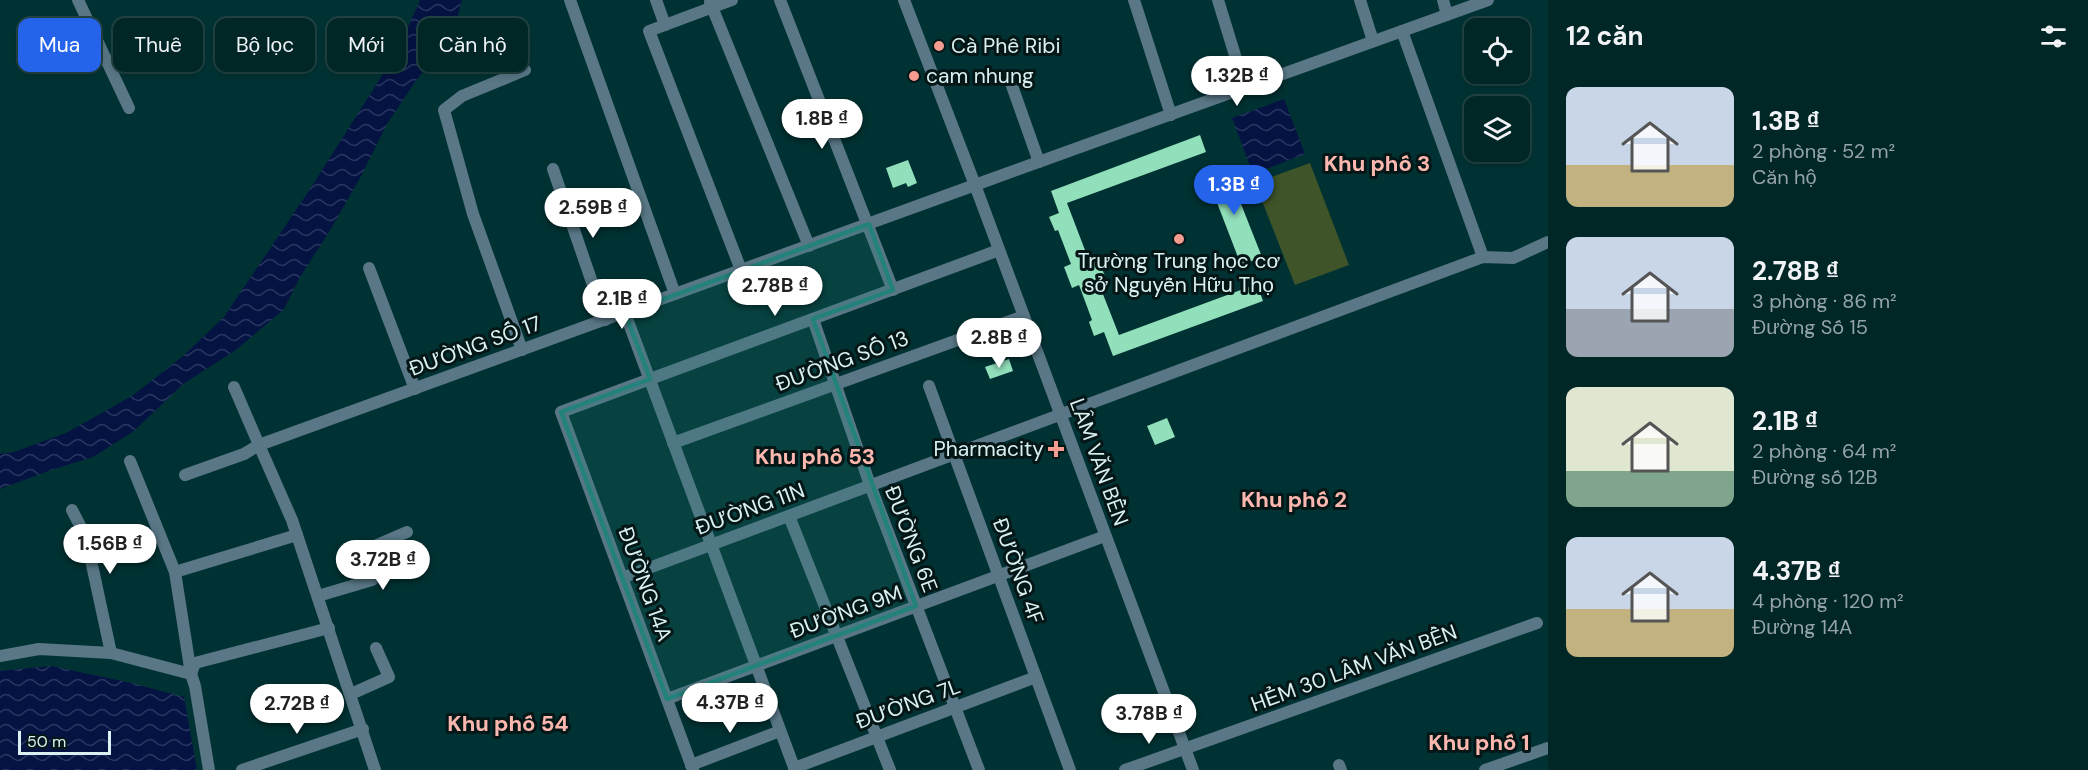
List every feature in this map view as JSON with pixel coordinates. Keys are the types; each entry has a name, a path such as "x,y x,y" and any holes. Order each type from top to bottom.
{"street":[{"path":"78,0 129,108"},
{"path":"570,0 675,294"},
{"path":"656,0 665,25"},
{"path":"732,0 711,4 649,31 741,270"},
{"path":"780,0 893,290"},
{"name":"LÂM VĂN BỀN","path":"904,0 1192,770"},
{"path":"1134,0 1171,115"},
{"path":"1218,0 1245,88"},
{"path":"1360,0 1373,41"},
{"path":"1443,0 1447,15"},
{"name":"ĐƯỜNG SỐ 17","path":"185,475 244,454 259,445 1488,0"},
{"path":"711,4 809,246"},
{"path":"1402,31 1483,257 1513,258 1548,242"},
{"path":"520,72 462,96 444,110 473,213 522,350"},
{"path":"1011,83 1040,162"},
{"path":"553,169 605,320"},
{"path":"650,379 999,250"},
{"name":"ĐƯỜNG 11N","path":"622,578 1483,257"},
{"path":"369,268 415,389"},
{"path":"625,313 795,769"},
{"name":"ĐƯỜNG SỐ 13","path":"673,443 1024,316"},
{"name":"ĐƯỜNG 6E","path":"813,319 870,486 979,770"},
{"name":"ĐƯỜNG 14A","path":"650,379 561,412 692,767"},
{"name":"ĐƯỜNG 4F","path":"929,386 1070,770"},
{"path":"234,387 280,490 297,535 375,770"},
{"path":"130,462 175,572 209,770"},
{"path":"72,510 86,537 111,653"},
{"path":"789,516 890,770"},
{"path":"318,596 372,580 369,548 407,532"},
{"path":"175,572 297,535"},
{"name":"ĐƯỜNG 9M","path":"667,699 1106,536"},
{"name":"HẺM 30 LÂM VĂN BỀN","path":"1125,770 1537,623"},
{"path":"191,674 195,663 329,628"},
{"path":"351,694 389,677 376,648"},
{"path":"0,656 39,649 111,653 191,674"},
{"name":"ĐƯỜNG 7L","path":"795,769 1036,677"},
{"path":"242,770 363,729"},
{"path":"692,767 780,731"},
{"path":"1485,770 1548,748"}],"highlighted area":[{"path":"869,224 893,290 813,319 916,606 667,699 561,412 650,379 625,313"}],"green space":[{"path":"1310,163 1349,265 1295,285 1255,183"}],"water":[{"path":"420,0 462,0 457,18 418,18 418,72 422,72 387,124 360,178 300,277 284,309 236,350 183,384 134,431 93,457 0,489 0,454 14,452 66,433 132,396 182,357 224,317 310,189 384,72 406,72 406,32"},
{"path":"1284,99 1305,154 1253,174 1232,118"},
{"path":"51,666 184,697 197,770 0,770 0,671"}],"building":[{"name":"Trường Trung học cơ sở Nguyễn Hữu Thọ","path":"1200,135 1206,152 1067,203 1088,258 1096,255 1105,276 1097,279 1119,335 1257,284 1263,301 1113,356 1104,332 1094,336 1089,322 1092,320 1079,285 1072,288 1064,267 1071,264 1058,230 1055,231 1049,217 1059,213 1051,191"},
{"path":"908,160 917,183 908,187 906,183 893,188 886,168"},
{"path":"1226,166 1262,257 1241,265 1206,174"},
{"path":"1009,359 1013,371 990,379 985,367"},
{"path":"1167,418 1175,437 1155,445 1147,426"}],"place":[{"name":"Cà Phê Ribi","path":"939,46"},
{"name":"cam nhung","path":"914,76"},
{"name":"Trường Trung học cơ sở Nguyễn Hữu Thọ","path":"1179,239"},
{"name":"Pharmacity","path":"1056,449"}],"district":[{"name":"Khu phố 3","path":"1377,163"},
{"name":"Khu phố 53","path":"815,456"},
{"name":"Khu phố 2","path":"1294,499"},
{"name":"Khu phố 54","path":"508,723"},
{"name":"Khu phố 1","path":"1479,742"}]}
